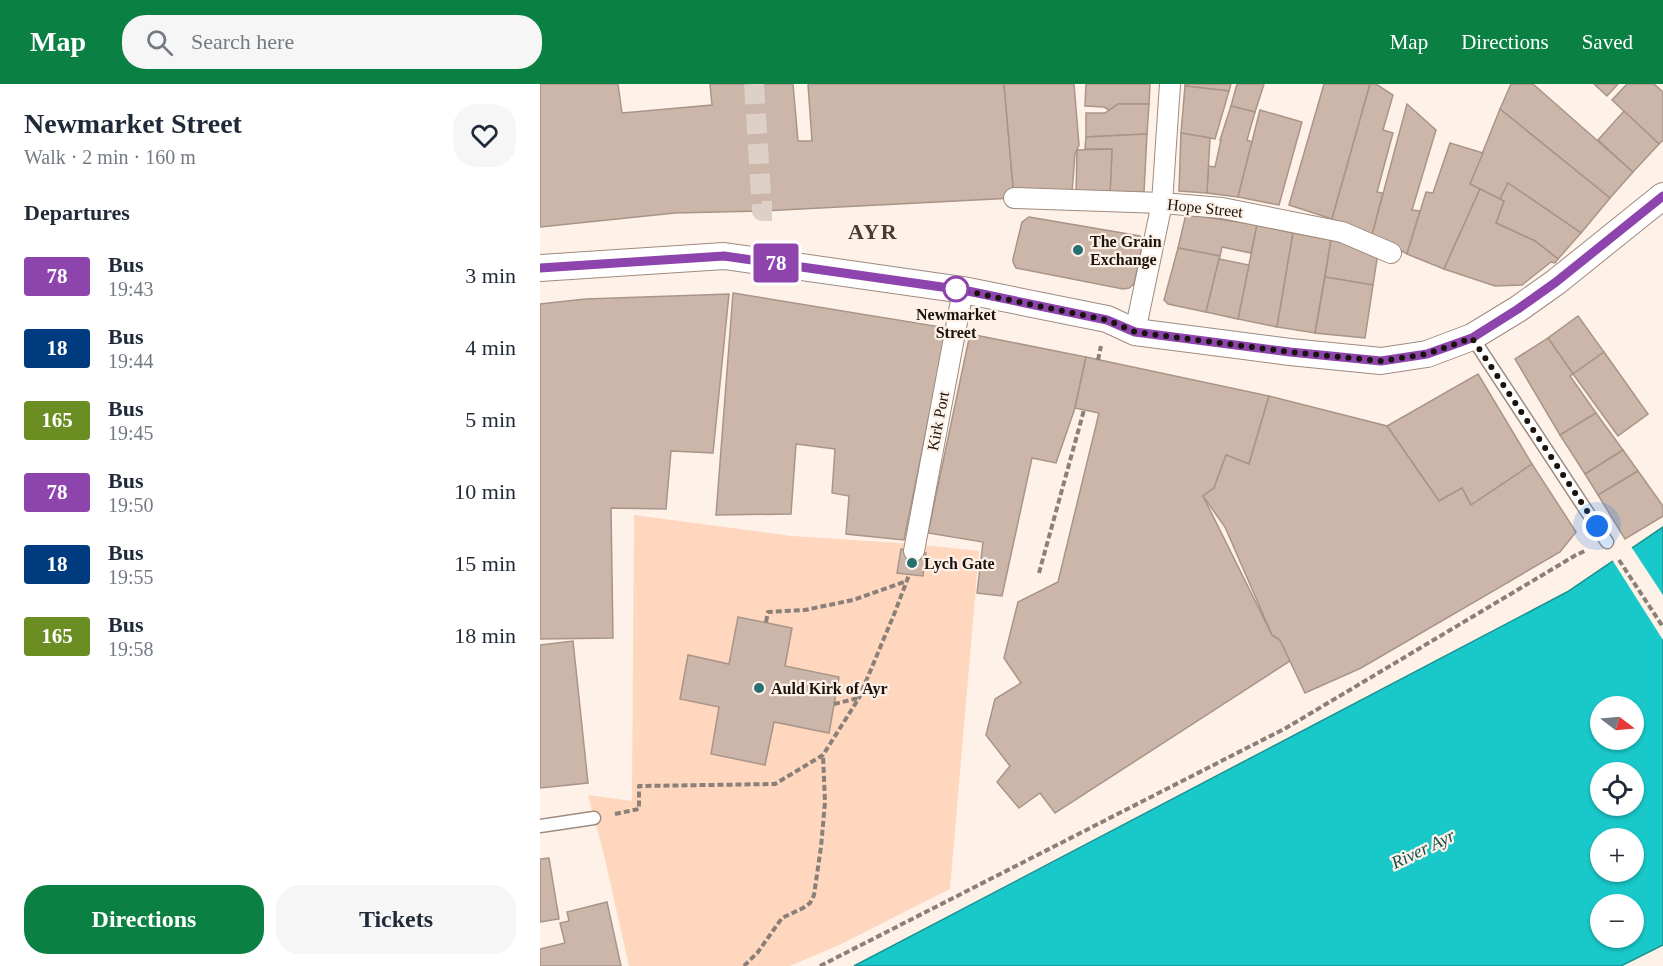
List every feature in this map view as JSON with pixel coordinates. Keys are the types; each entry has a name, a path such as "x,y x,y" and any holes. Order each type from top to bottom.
{"street":[{"path":"1135,332 1161,203 1170,84"},
{"path":"540,268 724,256 963,290 1107,320 1135,332 1381,361 1427,354 1472,338 1556,282 1663,196"},
{"name":"Hope Street","path":"1014,198 1161,203 1222,208 1342,232 1391,253"},
{"name":"Kirk Port","path":"914,551 963,290"}],"lane":[{"path":"1472,338 1607,542"},
{"path":"540,826 594,818"}],"path":[{"path":"1039,573 1084,410"},
{"path":"1607,542 1663,627"},
{"path":"820,966 1286,728 1576,555"},
{"path":"594,818 639,809 639,786 775,783 823,755 859,698 909,574"},
{"path":"766,622 768,612 805,610 853,600 908,581"},
{"path":"834,704 859,698"},
{"path":"744,966 758,952 782,918 810,903 814,895 825,802 823,755"}],"shaded area":[{"path":"634,515 792,536 915,544 979,551 950,889 839,945 790,966 629,966 588,795 632,801"}],"water":[{"name":"River Ayr","path":"1663,527 1663,945 1621,966 854,966 1567,592"}],"pier":[{"path":"1630,545 1663,595 1663,640 1611,558"}],"building":[{"path":"540,84 618,84 622,113 712,105 710,84 793,84 798,141 812,141 808,84 1004,84 1014,198 762,211 675,213 540,227"},
{"path":"1004,84 1074,84 1079,145 1075,154 1072,192 1014,198"},
{"path":"1086,84 1150,84 1149,104 1118,104 1109,110 1104,107 1085,106"},
{"path":"1185,84 1231,84 1229,91 1185,86"},
{"path":"1237,84 1264,84 1255,112 1231,106"},
{"path":"1324,84 1370,84 1332,219 1289,205"},
{"path":"1370,84 1376,84 1393,95 1383,130 1393,133 1377,192 1383,193 1372,235 1332,219"},
{"path":"1511,84 1533,84 1633,172 1610,198 1500,109"},
{"path":"1594,84 1618,84 1607,96"},
{"path":"1627,84 1654,84 1663,92 1663,140 1659,144 1612,100"},
{"path":"1185,86 1229,91 1215,139 1181,133"},
{"path":"1118,104 1149,104 1147,134 1086,137 1086,113 1105,113"},
{"path":"1407,104 1436,130 1412,210 1420,211 1407,254 1372,235"},
{"path":"1231,106 1255,112 1247,140 1252,142 1238,197 1207,193 1208,166 1215,167 1220,140"},
{"path":"1500,109 1610,198 1581,233 1508,183 1500,199 1470,184"},
{"path":"1260,110 1302,122 1279,205 1238,197"},
{"path":"1624,111 1659,144 1633,172 1598,140"},
{"path":"1181,133 1210,138 1207,193 1179,191"},
{"path":"1147,134 1144,192 1110,194 1112,149 1085,149 1086,137"},
{"path":"1450,143 1483,153 1470,184 1480,189 1444,269 1407,254 1426,192 1433,193"},
{"path":"1112,149 1110,194 1076,196 1077,150"},
{"path":"1508,183 1581,233 1558,259 1535,241 1496,223 1504,201 1500,199"},
{"path":"1480,189 1504,201 1496,223 1535,241 1558,259 1555,263 1551,262 1522,285 1495,286 1444,269"},
{"path":"1186,214 1257,225 1251,253 1222,247 1220,256 1178,248"},
{"name":"The Grain Exchange","path":"1029,217 1140,236 1143,242 1134,284 1123,289 1016,268 1013,259 1022,222"},
{"path":"1257,225 1293,233 1277,327 1238,319"},
{"path":"1293,233 1331,240 1315,333 1277,327"},
{"path":"1331,240 1365,247 1378,253 1373,285 1325,277"},
{"path":"1178,248 1220,256 1206,312 1168,304 1164,300"},
{"path":"1219,259 1249,265 1238,319 1206,312"},
{"path":"1325,277 1373,285 1365,338 1315,333"},
{"path":"733,293 947,328 904,540 846,534 849,496 832,493 835,449 796,444 791,514 716,515"},
{"path":"729,294 713,453 671,451 666,509 611,508 613,638 540,639 540,304 585,299"},
{"path":"1578,316 1604,352 1573,374 1548,338"},
{"path":"970,334 1086,357 1075,408 1056,463 1032,458 1002,596 977,593 983,542 928,533"},
{"path":"1548,338 1573,374 1570,376 1596,413 1560,435 1515,359"},
{"path":"1604,352 1648,414 1618,436 1573,374"},
{"path":"1086,357 1269,396 1249,464 1226,455 1214,488 1203,496 1272,635 1280,640 1290,661 1055,813 1040,793 1019,808 997,782 1010,766 986,735 995,699 1021,683 1004,658 1018,602 1058,582 1099,413 1075,408"},
{"path":"1478,374 1532,464 1471,505 1462,488 1439,501 1387,426"},
{"path":"1269,396 1387,426 1439,501 1462,488 1471,505 1532,464 1576,532 1560,552 1361,668 1305,693 1280,640 1272,635 1225,527 1203,496 1214,488 1226,455 1249,464"},
{"path":"1596,413 1623,450 1585,474 1560,435"},
{"path":"1623,450 1638,471 1598,495 1585,474"},
{"path":"1638,471 1663,506 1663,516 1625,539 1598,495"},
{"name":"Lych Gate","path":"901,549 926,553 923,576 897,573"},
{"name":"Auld Kirk of Ayr","path":"738,617 792,628 785,666 839,677 829,733 774,722 765,765 711,754 719,707 680,699 688,655 729,664"},
{"path":"573,641 588,783 540,788 540,645"},
{"path":"549,858 559,919 540,922 540,859"},
{"path":"607,902 621,966 540,966 540,949 565,943 560,923 569,921 567,912"}],"tunnel":[{"path":"754,84 762,211 772,211"}],"bus line":[{"name":"78","path":"540,268 724,256 963,290 1107,320 1135,332 1381,361 1427,354 1472,338 1556,282 1663,196"}],"place":[{"name":"The Grain Exchange","path":"1078,250"},
{"name":"Newmarket Street","path":"956,289"},
{"name":"Lych Gate","path":"912,563"},
{"name":"Auld Kirk of Ayr","path":"759,688"}],"district":[{"name":"AYR","path":"873,231"}],"route":[{"path":"956,289 1107,320 1135,332 1381,361 1427,354 1472,338 1597,526"}]}
